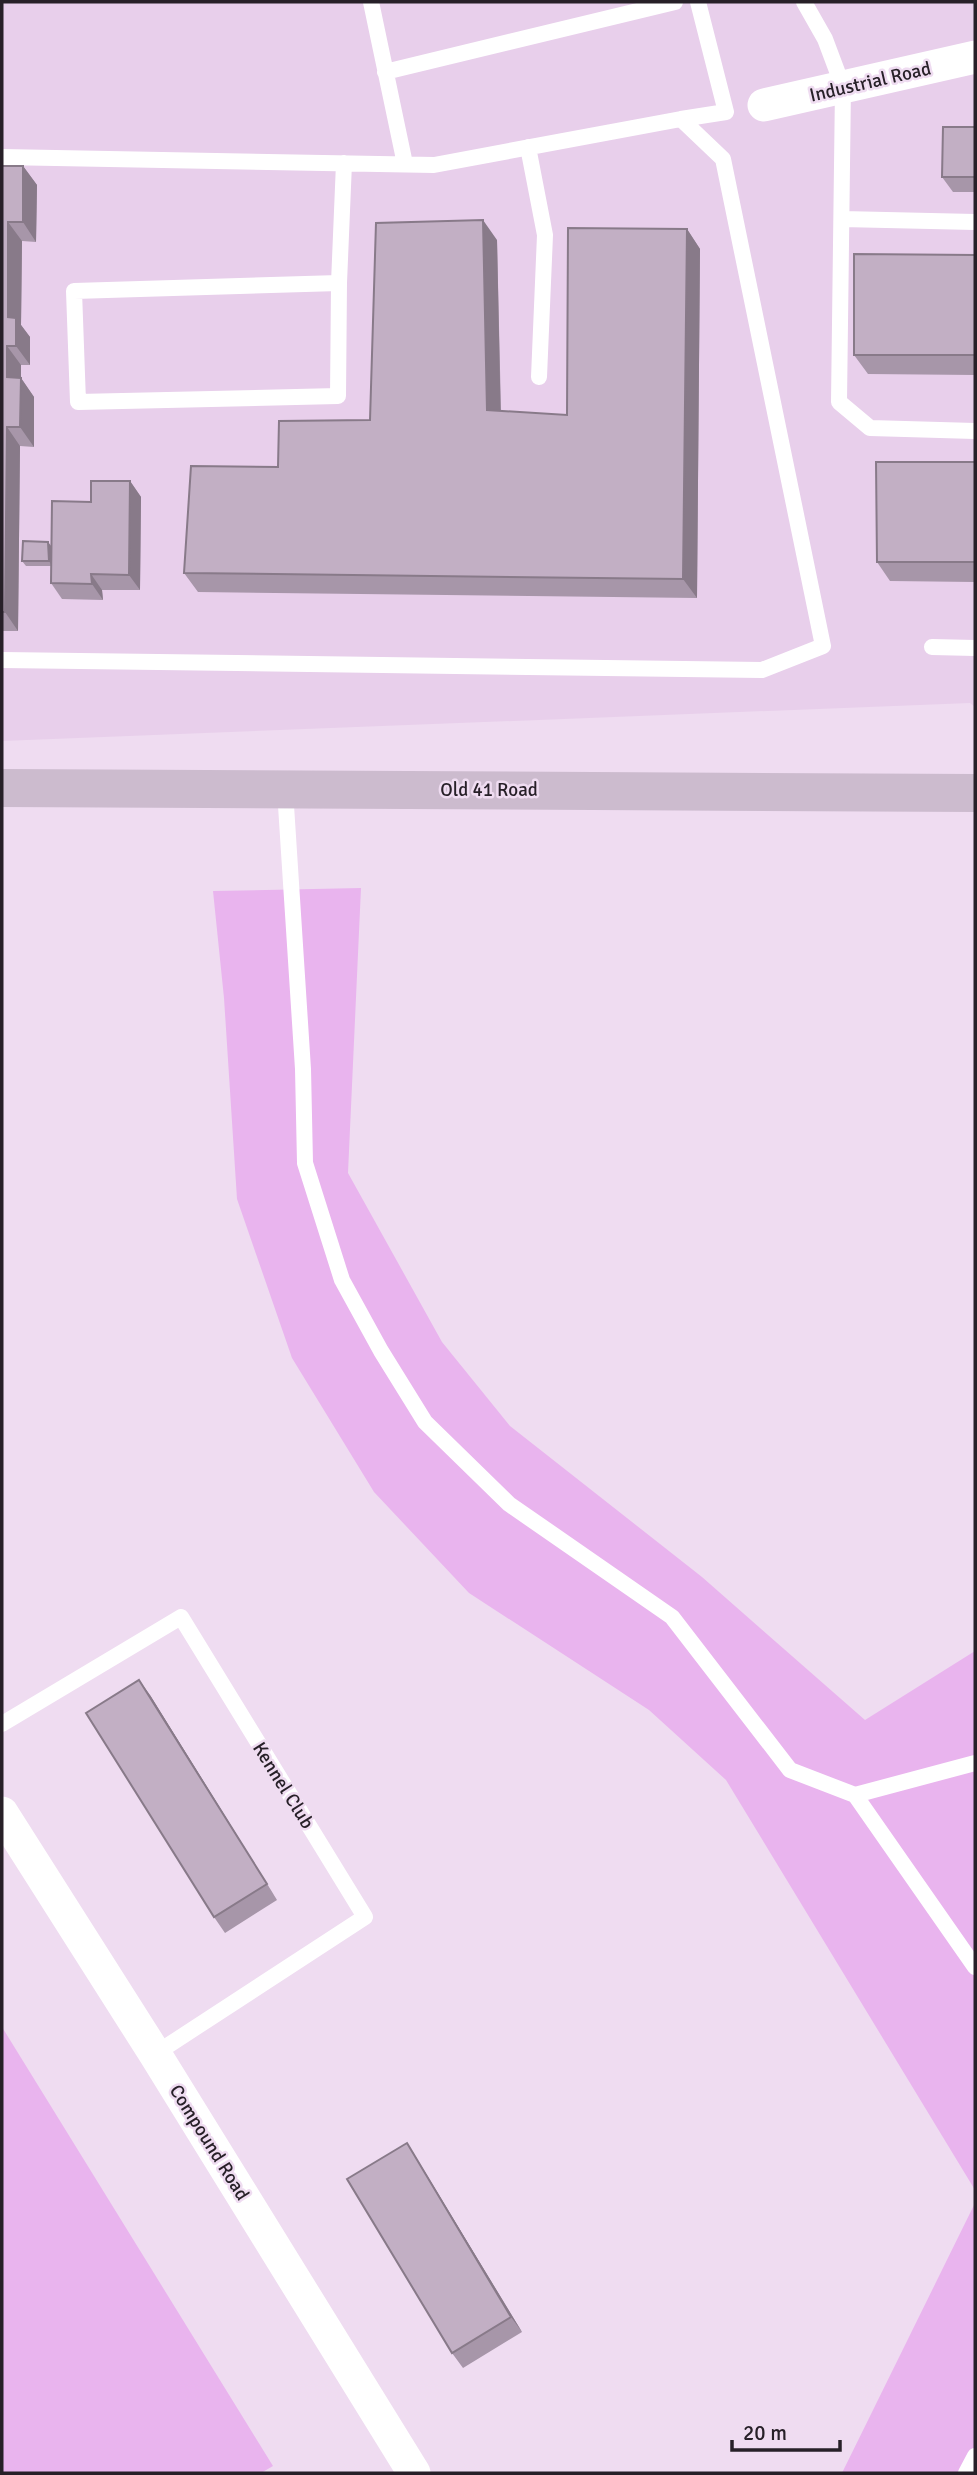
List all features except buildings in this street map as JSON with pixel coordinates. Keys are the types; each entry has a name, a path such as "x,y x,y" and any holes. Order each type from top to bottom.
{"street":[{"name":"Industrial Road","path":"764,106 975,57"},
{"name":"Old 41 Road","path":"2,788 975,793"},
{"name":"Compound Road","path":"2,1814 155,2054 414,2473"}],"lane":[{"path":"371,2 405,164"},
{"path":"385,72 675,2"},
{"path":"2,157 435,165 726,112 698,2"},
{"path":"804,2 825,40 843,87 839,402 870,428 975,431"},
{"path":"2,660 762,670 823,646 723,159 681,119"},
{"path":"528,147 545,235 539,377"},
{"path":"339,283 74,291 78,402 338,396 344,163"},
{"path":"842,219 975,222"},
{"path":"932,647 975,648"},
{"path":"285,788 303,1069 305,1163 342,1280 381,1351 425,1422 509,1504 672,1617 790,1770 855,1795 975,1967"},
{"name":"Kennel Club","path":"2,1724 181,1617 365,1917 155,2054"},
{"path":"855,1795 975,1763"},
{"path":"966,2473 975,2456"}],"shaded area":[{"path":"2,2 975,2 975,707 970,703 2,741"},
{"path":"361,888 348,1173 442,1342 510,1426 702,1577 865,1720 975,1651 975,2190 726,1780 649,1710 469,1593 374,1492 292,1358 237,1199 224,998 213,891"},
{"path":"2,2027 273,2466 261,2473 2,2473"},
{"path":"975,2203 975,2473 842,2473"}]}
